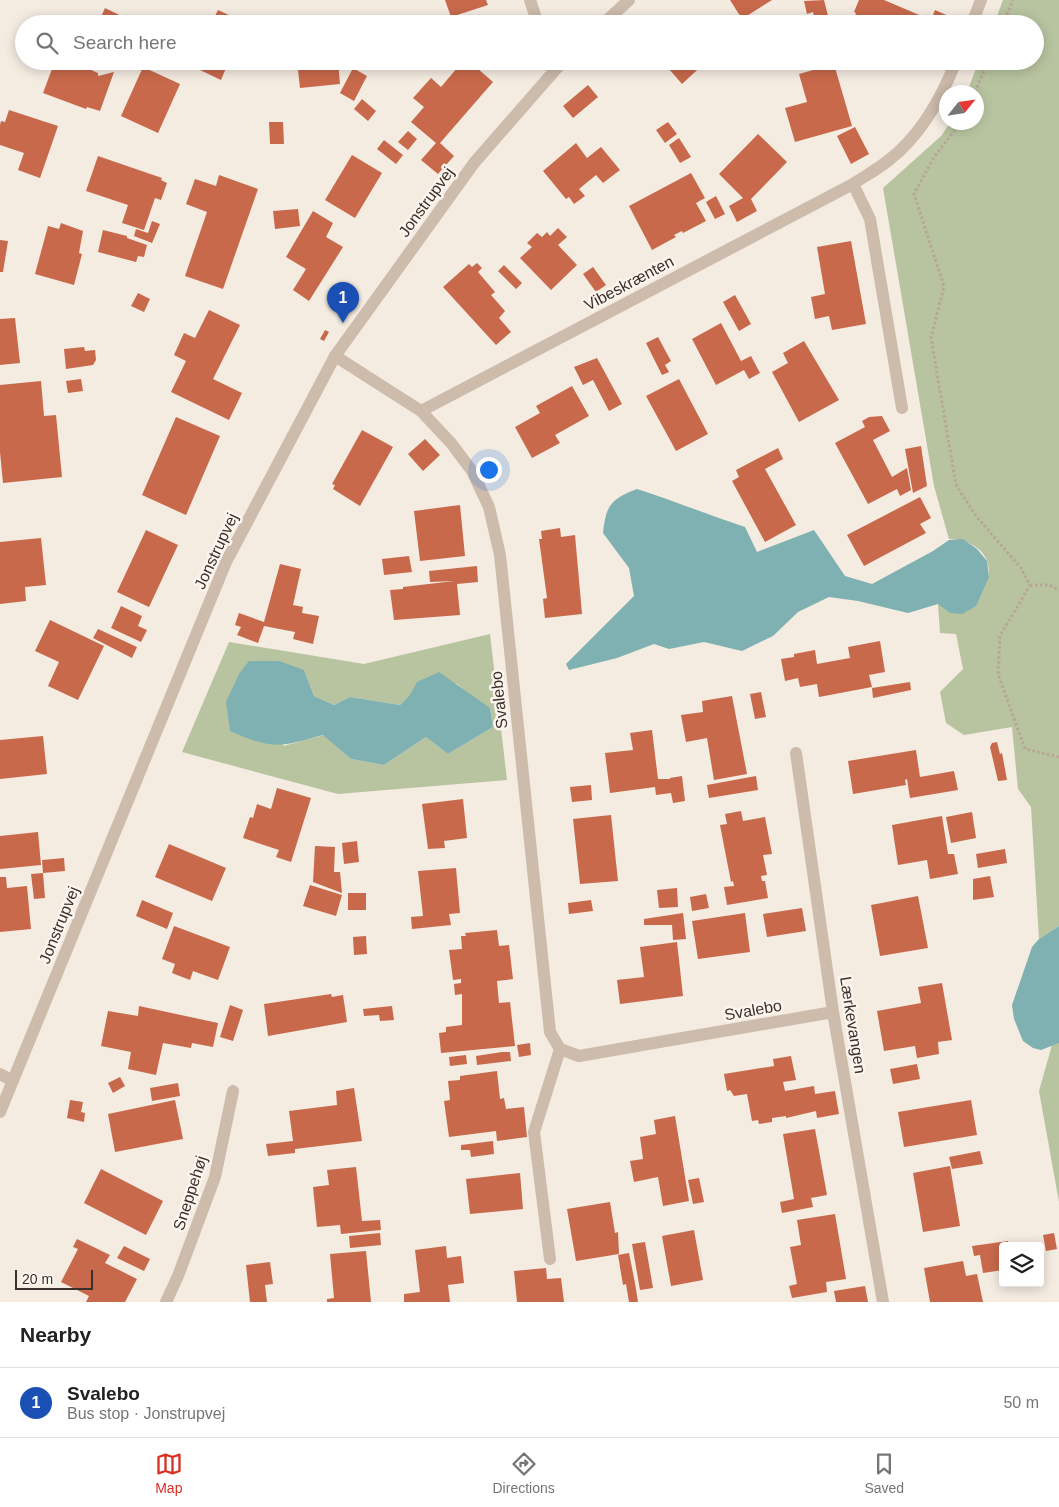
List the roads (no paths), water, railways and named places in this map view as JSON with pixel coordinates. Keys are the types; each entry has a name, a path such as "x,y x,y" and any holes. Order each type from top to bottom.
{"street":[{"path":"530,0 535,15"},
{"path":"613,15 629,0"},
{"path":"975,15 981,0"},
{"name":"Jonstrupvej","path":"0,1112 226,562 335,356 474,163 554,70"},
{"name":"Vibeskrænten","path":"421,411 853,184 890,159 922,124 945,89 952,70"},
{"path":"853,184 870,219 902,408"},
{"name":"Svalebo","path":"335,356 421,411 451,443 472,471 489,507 500,555 550,1032 560,1049 579,1056 834,1012"},
{"name":"Lærkevangen","path":"796,753 834,1012 884,1302"},
{"path":"550,1259 534,1132 560,1049"},
{"path":"0,1074 13,1081"},
{"name":"Sneppehøj","path":"166,1302 178,1276 215,1177 233,1091"}],"water":[{"path":"637,489 745,527 757,552 814,530 845,576 872,584 933,551 949,540 963,539 977,549 987,561 989,577 976,606 962,614 950,613 938,604 908,613 858,601 829,597 798,612 773,636 742,651 704,642 669,649 654,644 617,658 569,670 566,664 634,596 629,568 603,533 606,516 611,504 621,496"},
{"path":"249,661 279,661 304,670 314,696 334,705 350,697 400,705 410,695 417,682 439,672 490,708 493,727 448,754 426,737 384,765 351,759 323,735 286,744 267,744 230,731 226,702 239,674"},
{"path":"1059,926 1059,1043 1041,1050 1033,1048 1023,1041 1014,1019 1012,1005 1032,947 1039,939"}],"place":[{"name":"Svalebo","path":"343,323"}]}
